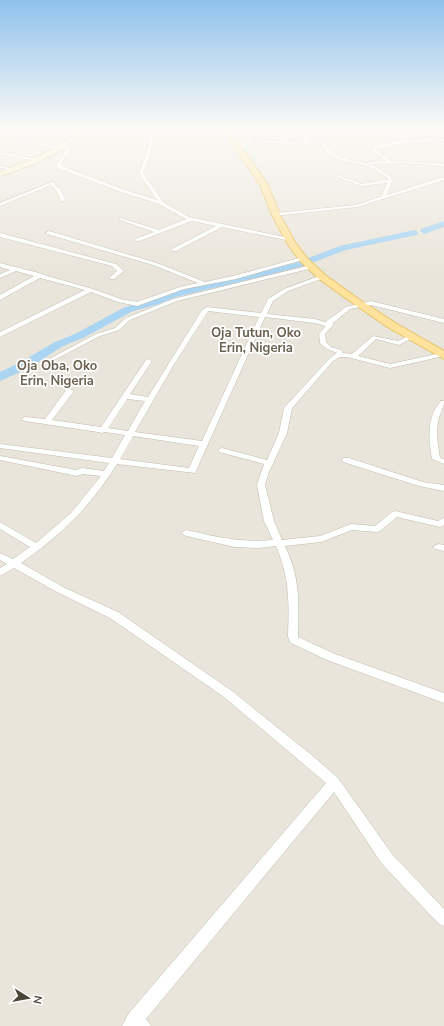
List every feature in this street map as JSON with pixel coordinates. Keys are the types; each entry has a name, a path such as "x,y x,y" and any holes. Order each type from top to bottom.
{"main road":[{"path":"259,177 264,185 276,215 289,240 306,262 322,277 361,305 443,356"}],"street":[{"path":"85,177 122,191 161,203 190,219 289,240"},
{"path":"144,177 161,203"},
{"path":"342,177 361,185 390,181"},
{"path":"384,197 390,181 388,177"},
{"path":"276,215 357,206 444,178"},
{"path":"0,205 52,183 59,190 58,191 63,200"},
{"path":"122,219 159,232"},
{"path":"137,240 190,219"},
{"path":"174,250 222,225"},
{"path":"49,233 155,264 205,284"},
{"path":"0,235 114,265 120,271 112,278"},
{"path":"0,265 41,275 91,290 120,301 137,304 182,288 306,262"},
{"path":"54,358 98,335 117,329 128,319 175,300 306,262"},
{"path":"0,276 16,269"},
{"path":"0,298 41,275"},
{"path":"0,446 192,471 270,300 286,290 322,277"},
{"path":"0,335 91,290"},
{"path":"0,573 46,541 74,514 106,474 131,435 149,399 204,311 208,310 315,321 325,324 329,323 348,308 371,303 444,321"},
{"path":"329,323 331,324 322,334 323,343 329,348 339,351 341,355"},
{"path":"354,356 375,337 399,343 410,336"},
{"path":"443,356 390,366 354,356 341,355 331,360 308,383 288,408 283,433 269,463 261,485 269,521 288,562 294,596 293,637 295,640 331,657 444,698"},
{"path":"102,431 148,361"},
{"path":"47,422 70,390"},
{"path":"125,396 149,399"},
{"path":"444,403 440,409 432,432 436,459 444,462"},
{"path":"25,419 102,431 205,444"},
{"path":"222,450 269,463"},
{"path":"0,458 77,473 82,471 106,474"},
{"path":"346,460 422,484 444,488"},
{"path":"186,533 235,544 258,545 321,539 351,527 379,529 395,514 440,524 444,521"},
{"path":"0,525 36,547"},
{"path":"0,556 61,590 114,614 228,694 334,782 387,859 444,919"},
{"path":"136,1024 334,782"}],"shaded area":[{"path":"0,177 444,177 444,1026 0,1026"}],"waterway":[{"path":"424,231 444,224"},
{"path":"0,377 23,366 59,344 79,336 129,309 152,303 175,294 298,265 343,248 414,233"}],"district":[{"name":"Oja Tutun, Oko Erin, Nigeria","path":"256,340"},
{"name":"Oja Oba, Oko Erin, Nigeria","path":"57,372"}]}
